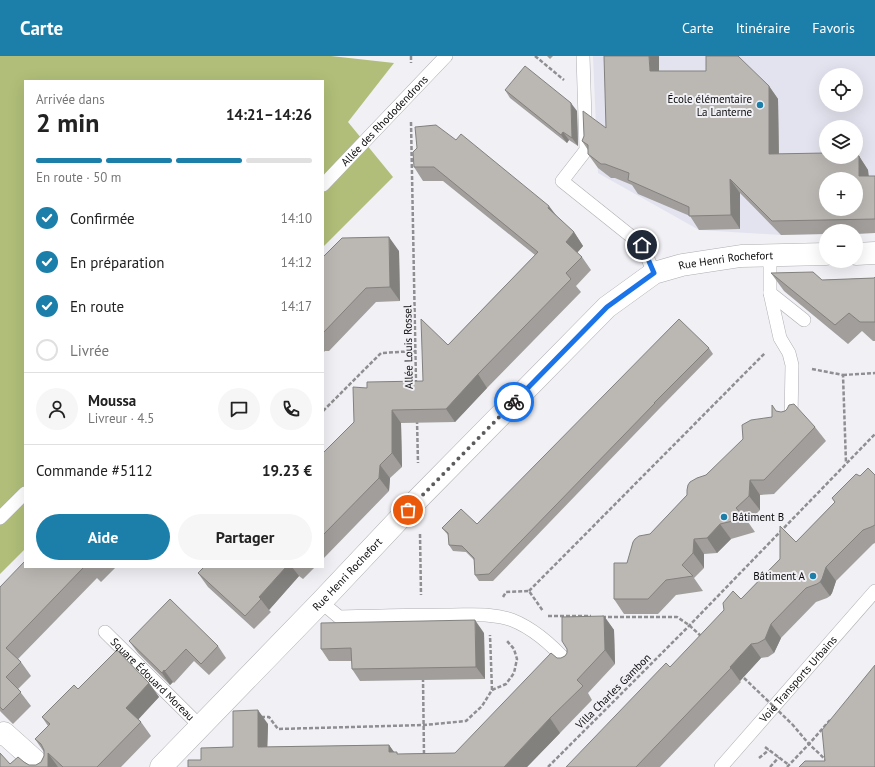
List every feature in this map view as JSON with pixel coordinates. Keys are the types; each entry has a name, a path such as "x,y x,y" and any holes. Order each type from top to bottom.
{"street":[{"path":"863,254 875,253"},
{"name":"Rue Henri Rochefort","path":"161,767 321,602 419,498 607,307 654,273 682,266 741,256 819,254"},
{"path":"0,734 4,733 42,767"}],"lane":[{"name":"Allée des Rhododendrons","path":"324,185 446,56"},
{"path":"583,56 586,150 562,180 642,245 654,273"},
{"path":"770,256 770,293 780,338 789,353 792,366 792,419"},
{"path":"770,293 804,320"},
{"path":"0,518 24,494"},
{"name":"Voie Transports Urbains","path":"721,767 875,591"},
{"path":"321,602 339,617 421,614 489,615 512,620 534,631 570,664"},
{"name":"Square Édouard Moreau","path":"105,632 200,726"}],"path":[{"path":"534,56 584,97"},
{"name":"Allée Louis Rossel","path":"411,94 416,390"},
{"path":"226,699 244,716 269,718 278,729 424,725 466,721 482,706 492,690 489,615 506,592 529,591 780,338"},
{"path":"324,410 381,352 416,351"},
{"path":"792,366 842,375 875,373"},
{"path":"842,375 846,464"},
{"path":"417,413 421,614"},
{"name":"Villa Charles Gambon","path":"548,767 875,434"},
{"path":"529,591 546,616 592,616"},
{"path":"600,617 677,617 689,625 706,641"},
{"path":"490,637 498,637"},
{"path":"492,690 506,684 514,673 517,660 514,649 506,640 502,638"},
{"path":"423,678 424,760"},
{"path":"744,678 792,724 809,744 828,762"},
{"path":"787,767 835,715"},
{"path":"759,758 769,750"},
{"path":"770,767 779,758"}],"shaded area":[{"path":"593,56 875,56 875,233 863,233 863,224 819,224 819,234 781,235 699,230 598,173"}],"green space":[{"path":"0,56 331,56 394,63 348,122 393,177 324,246 324,80 24,80 24,550 0,574"}],"building":[{"path":"604,56 649,56 650,71 706,71 706,56 738,56 769,86 769,154 819,153 819,164 859,164 859,172 819,172 819,216 863,216 863,176 875,176 875,219 772,221 730,179 731,215 689,216 689,207 628,180 629,173 605,164 601,164 588,154 588,145 582,141 584,136 583,111 606,128"},
{"path":"525,66 571,103 572,138 563,132 561,135 505,90"},
{"path":"436,125 456,140 461,134 549,206 548,208 574,232 566,242 582,257 566,273 571,279 446,409 392,410 392,453 380,465 379,478 324,534 324,452 354,422 353,387 367,388 367,382 423,381 421,319 448,345 538,252 434,167 414,167 413,152 417,148 415,127"},
{"path":"389,237 390,287 366,288 324,332 324,256 342,238"},
{"path":"813,272 822,280 875,277 875,322 860,322 849,313 835,325 771,273"},
{"path":"679,319 709,348 489,574 475,575 474,558 462,546 449,545 448,533 442,528 461,509 477,524"},
{"path":"794,404 815,427 764,480 750,480 749,496 736,508 745,518 720,524 707,538 694,539 693,553 682,565 693,576 666,580 648,599 614,599 614,563 627,563 635,539 639,536 650,534 687,495 688,485 690,482 706,475 743,439 742,425 751,420 772,417 772,405 776,411 781,412 785,411 789,405"},
{"path":"868,468 875,475 875,525 863,530 826,567 820,582 806,588 771,624 765,639 758,643 751,644 730,667 731,668 636,767 566,767 666,663 670,667 724,610 723,603 733,591 741,599 780,559 780,526 796,542 835,502 832,498 856,474 860,476"},
{"path":"24,562 24,568 83,568 6,648 21,662 6,677 21,692 3,710 0,707 0,587"},
{"path":"203,568 285,568 259,597 261,599 245,616 198,573"},
{"path":"170,599 218,646 201,664 186,649 162,673 129,641"},
{"path":"604,616 605,650 577,680 583,686 550,718 504,767 188,767 188,760 201,760 201,748 233,747 233,711 258,710 258,747 389,745 389,752 397,752 397,754 455,753 551,653 557,658 565,656 567,649 562,641 562,617"},
{"path":"475,620 476,667 352,669 351,648 321,649 321,623"},
{"path":"117,650 149,683 126,708 141,722 97,767 63,767 48,753 48,767 0,767 0,753 10,764 18,757 29,765 36,765 41,762 44,756 44,750 41,744 35,739 50,724 42,717 74,685 78,689"},
{"path":"875,665 875,767 799,767 805,761 825,761 822,730"}],"way so far":[{"path":"408,510 514,402"}],"place":[{"name":"École élémentaire La Lanterne","path":"760,105"},
{"name":"Bâtiment B","path":"724,517"},
{"name":"Bâtiment A","path":"813,576"}],"route":[{"path":"514,402 607,307 654,273 642,245"}]}
